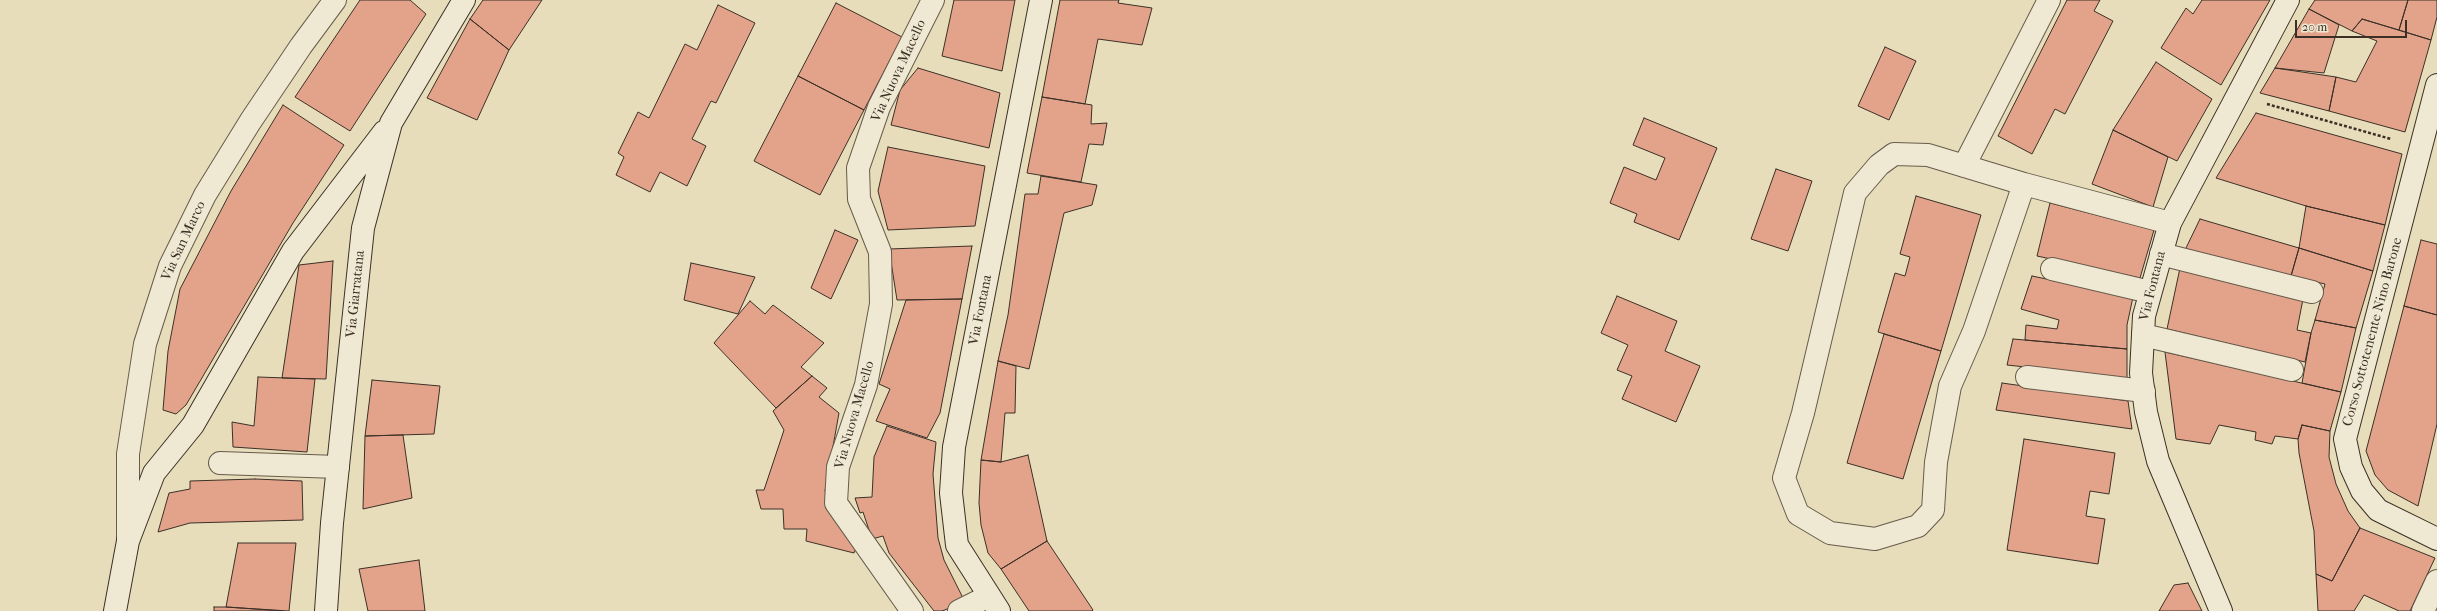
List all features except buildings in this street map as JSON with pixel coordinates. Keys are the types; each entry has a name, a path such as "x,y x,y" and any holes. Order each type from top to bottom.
{"street":[{"name":"Via San Marco","path":"128,541 128,454 145,344 170,266 205,196 250,122 300,46 335,0"},
{"name":"Via Giarratana","path":"326,611 338,466 363,228 391,123 464,0"},
{"name":"Via Nuova Macello","path":"912,611 836,503 838,467 866,385 880,304 880,252 860,199 858,168 880,107 933,0"},
{"name":"Via Fontana","path":"994,604 957,545 951,493 954,447 1041,0"},
{"path":"1964,166 2049,0"},
{"name":"Via Fontana","path":"2221,611 2158,461 2141,373 2144,316 2170,223 2288,0"},
{"name":"Corso Sottotenente Nino Barone","path":"2437,85 2345,439 2351,467 2362,491 2378,510 2437,538"},
{"path":"115,611 128,541 154,473 193,425 293,251 391,123"},
{"path":"2024,184 1974,331 1950,386 1936,462 1932,510 1918,526 1875,539 1830,533 1798,514 1784,478 1803,413 1855,193 1879,165 1894,154 1928,155 2024,184 2170,223"},
{"path":"2161,254 2312,292"},
{"path":"2052,269 2150,292"},
{"path":"2143,335 2292,370"},
{"path":"2027,377 2144,391"},
{"path":"220,463 338,466"},
{"path":"2423,611 2437,581"},
{"path":"959,611 994,604"}],"path":[{"path":"2237,95 2421,147"}]}
